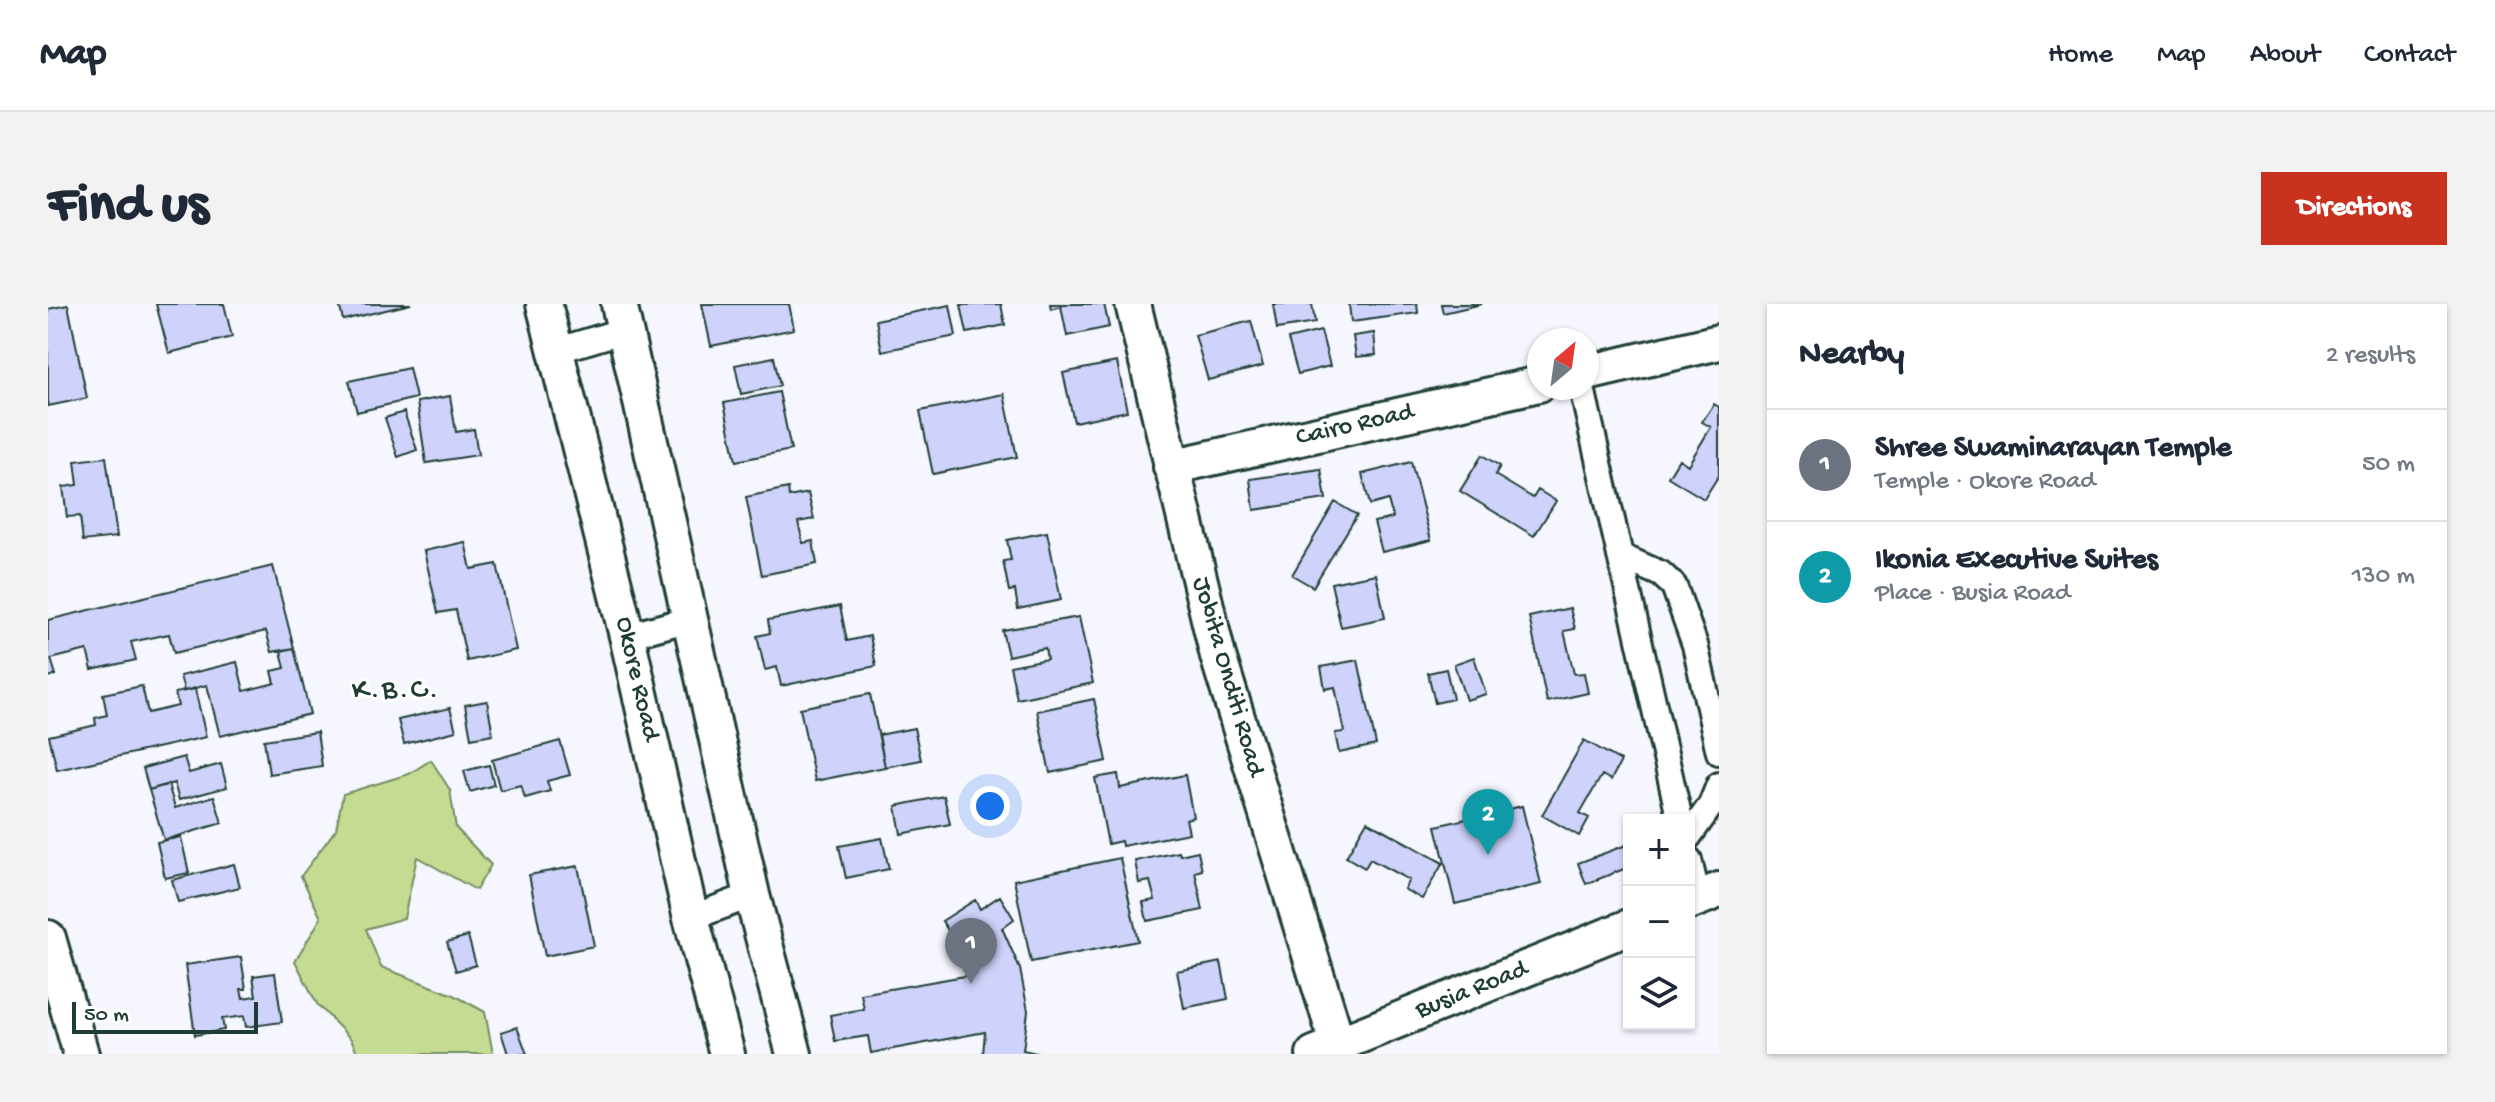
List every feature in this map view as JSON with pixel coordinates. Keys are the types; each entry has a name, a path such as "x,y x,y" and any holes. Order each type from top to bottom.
{"street":[{"name":"Okore Road","path":"544,304 627,636 691,918 727,1054"},
{"name":"Jobita Onditi Road","path":"1133,304 1218,656 1326,1050"},
{"path":"555,351 622,317 752,895 794,1054"},
{"path":"1599,370 1719,342"},
{"name":"Cairo Road","path":"1171,467 1527,387"},
{"path":"1585,400 1679,814"},
{"path":"1620,556 1661,574 1674,586 1695,645 1719,752"},
{"path":"627,636 690,619"},
{"path":"1695,828 1711,805 1719,785"},
{"path":"1695,877 1702,897"},
{"path":"691,918 752,895"},
{"name":"Busia Road","path":"1326,1050 1623,929"},
{"path":"48,938 81,1054"}],"green space":[{"path":"431,760 450,790 456,828 491,865 476,890 417,857 404,918 366,929 381,967 454,995 485,1012 493,1054 358,1054 351,1039 317,1004 295,961 321,918 301,876 336,829 343,794 409,774"}],"building":[{"path":"156,304 224,304 232,337 169,353"},
{"path":"339,304 411,304 343,320"},
{"path":"702,304 789,304 794,329 711,346"},
{"path":"1001,304 1005,325 967,333 961,305"},
{"path":"1050,304 1104,304 1109,327 1067,336 1061,306 1051,309"},
{"path":"1273,304 1312,304 1315,323 1277,329"},
{"path":"1349,304 1417,304 1418,313 1351,322"},
{"path":"1441,304 1482,304 1443,313"},
{"path":"68,305 87,398 48,406 48,309"},
{"path":"950,305 956,336 882,351 876,320"},
{"path":"1251,321 1263,366 1208,380 1195,335"},
{"path":"1321,331 1330,366 1298,374 1288,339"},
{"path":"1374,333 1376,355 1356,357 1353,336"},
{"path":"774,357 780,386 741,394 735,365"},
{"path":"1117,362 1127,411 1074,422 1063,373"},
{"path":"409,368 416,398 357,412 349,381"},
{"path":"779,392 791,450 736,461 724,403"},
{"path":"1004,394 1017,457 933,474 920,411"},
{"path":"450,396 456,432 474,429 478,455 426,463 417,402"},
{"path":"1714,404 1719,407 1719,475 1704,499 1668,477 1679,459 1688,465 1711,427 1702,422"},
{"path":"404,412 417,450 398,457 385,418"},
{"path":"1482,455 1500,466 1495,475 1533,498 1538,490 1556,501 1534,536 1460,491"},
{"path":"106,457 117,537 83,541 80,516 67,517 63,487 78,485 75,461"},
{"path":"1411,462 1431,540 1382,552 1374,522 1393,518 1388,500 1370,505 1362,474"},
{"path":"1321,469 1326,499 1254,510 1250,479"},
{"path":"788,488 789,497 808,493 814,519 798,522 803,543 813,541 817,564 762,575 746,497"},
{"path":"1335,502 1357,515 1313,587 1292,575"},
{"path":"1047,532 1061,600 1018,609 1015,590 1009,591 1003,561 1011,560 1007,540"},
{"path":"465,542 471,569 497,564 516,650 467,661 456,610 438,613 424,551"},
{"path":"273,566 294,648 272,652 266,631 174,653 169,634 131,642 136,660 92,670 87,650 51,659 56,675 48,677 48,620"},
{"path":"1376,574 1385,618 1341,627 1331,583"},
{"path":"840,606 847,641 870,636 876,666 781,686 777,667 765,670 757,636 770,633 768,620"},
{"path":"1570,608 1575,629 1564,631 1574,674 1584,673 1588,693 1547,702 1529,617"},
{"path":"1079,617 1093,683 1017,699 1010,666 1047,659 1045,648 1008,656 1002,630"},
{"path":"294,648 310,714 220,736 207,685 184,691 180,676 237,662 244,691 275,683 272,671 285,668 281,651"},
{"path":"1474,657 1486,694 1466,700 1454,664"},
{"path":"1358,660 1376,745 1339,753 1335,733 1344,732 1335,687 1325,689 1321,667"},
{"path":"1446,669 1453,699 1435,703 1428,673"},
{"path":"142,686 148,713 178,706 175,693 195,689 206,737 57,770 49,736 96,725 95,718 107,715 103,694"},
{"path":"870,694 885,767 815,781 800,708"},
{"path":"1094,699 1107,761 1050,773 1037,711"},
{"path":"487,701 493,734 471,738 465,705"},
{"path":"450,708 456,731 404,744 398,720"},
{"path":"914,728 921,760 885,767 879,735"},
{"path":"317,732 322,766 269,774 264,740"},
{"path":"1584,740 1621,761 1611,780 1602,775 1580,813 1589,818 1579,836 1542,815"},
{"path":"560,741 570,775 547,781 550,791 525,798 521,785 500,790 492,760"},
{"path":"184,757 189,773 221,764 227,787 179,800 174,783 149,790 143,768"},
{"path":"489,765 494,785 470,792 464,771"},
{"path":"1118,774 1120,788 1185,775 1193,817 1186,819 1189,833 1122,846 1121,841 1108,844 1095,778"},
{"path":"168,784 175,808 214,796 222,823 164,840 149,790"},
{"path":"944,796 950,824 901,834 896,806"},
{"path":"1522,806 1541,884 1455,904 1436,826"},
{"path":"1367,821 1443,863 1422,899 1404,889 1409,880 1370,859 1365,868 1346,857"},
{"path":"181,837 189,873 165,878 157,842"},
{"path":"882,838 889,869 846,878 839,846"},
{"path":"1623,846 1623,869 1586,884 1578,863"},
{"path":"1198,851 1202,870 1195,872 1203,910 1147,921 1143,902 1155,900 1150,881 1139,883 1135,861"},
{"path":"1120,858 1138,941 1031,962 1014,880"},
{"path":"234,864 240,887 178,902 172,880"},
{"path":"578,866 594,946 545,956 529,875"},
{"path":"1000,896 1014,919 1002,928 1020,969 1028,1011 1023,1050 1041,1054 983,1054 985,1032 871,1053 868,1036 835,1041 830,1015 864,1009 861,994 976,974 942,921 975,900 980,909"},
{"path":"468,936 476,965 456,971 447,942"},
{"path":"241,957 246,989 241,989 243,998 256,996 253,976 275,973 282,1022 246,1027 244,1016 222,1019 224,1030 195,1035 185,965"},
{"path":"1221,962 1228,999 1184,1008 1177,971"},
{"path":"517,1027 527,1054 508,1054 501,1032"}],"place":[{"name":"Ikonia Executive Suites","path":"1488,855"},
{"name":"Shree Swaminarayan Temple","path":"971,984"}],"district":[{"name":"K.B.C.","path":"396,691"}]}
